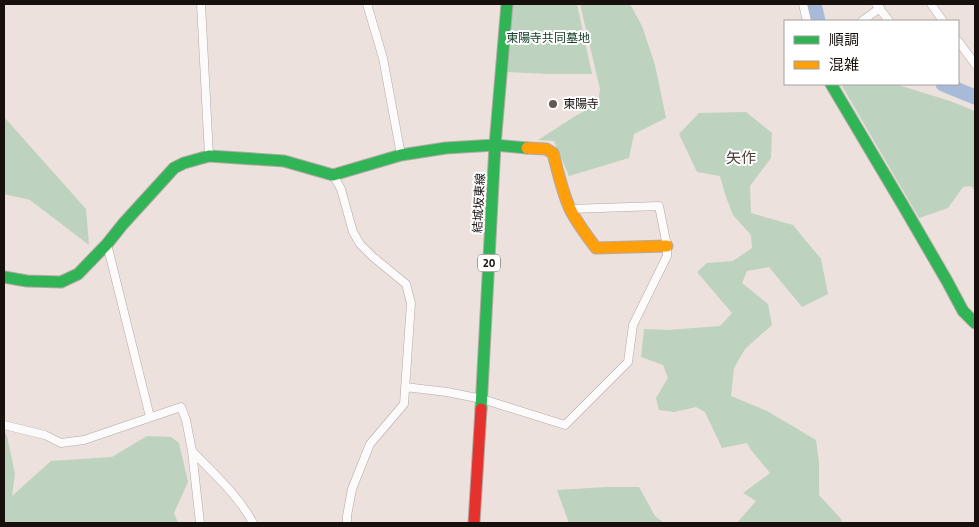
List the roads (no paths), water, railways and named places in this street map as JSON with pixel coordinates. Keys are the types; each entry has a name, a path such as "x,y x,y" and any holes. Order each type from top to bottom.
{"street":[{"path":"201,4 209,156"},
{"path":"367,4 383,58 401,155"},
{"name":"結城坂東線","path":"474,523 495,145 507,4"},
{"path":"803,4 807,20"},
{"path":"930,4 942,20"},
{"path":"863,20 878,6 888,20"},
{"path":"959,42 975,64"},
{"path":"832,85 963,311 975,323"},
{"path":"4,278 61,282 78,274 174,168 209,156 284,160 333,174 401,155 446,148 495,145 546,149 553,154 570,209 596,248 667,246"},
{"path":"333,174 341,189 352,232 360,244 373,257 406,284 412,303 404,404 370,444 352,489 347,523"},
{"path":"405,387 447,392 482,399 564,425 628,362 633,325 667,256 667,246 659,206 570,209"},
{"path":"107,244 150,418"},
{"path":"4,425 45,435 61,443 84,440 181,407 186,420 192,451 200,523"},
{"path":"192,451 228,486 253,523"}],"waterway":[{"path":"814,4 818,20"},
{"path":"945,85 975,97"}],"place":[{"name":"東陽寺","path":"553,104"}],"district":[{"name":"矢作","path":"741,158"}],"park label":[{"name":"東陽寺共同墓地","path":"548,38"}]}
